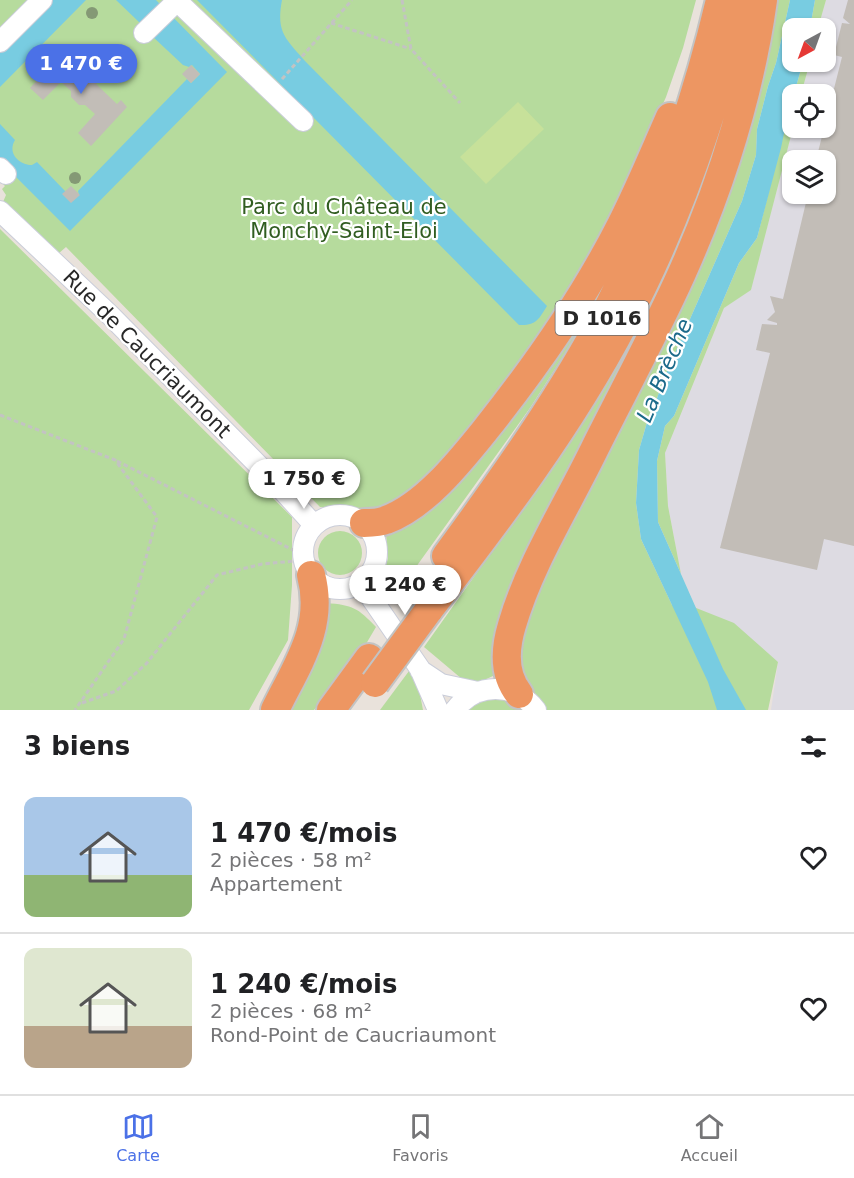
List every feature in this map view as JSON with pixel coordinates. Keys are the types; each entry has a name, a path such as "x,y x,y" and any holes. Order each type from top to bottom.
{"highway":[{"path":"364,523 378,522 395,516 433,488 478,439 547,348 591,280 634,198 678,96 714,0"},
{"name":"D 1016","path":"421,605 461,535 532,434 574,368 607,309 647,225 679,142 699,81 720,0"},
{"name":"D 1016","path":"331,710 372,670 421,605 499,518 565,423 610,349 637,298 674,218 695,163 722,80 742,0"},
{"path":"527,702 510,681 507,664 508,640 515,615 545,546 688,260 734,128 752,60 763,0"},
{"path":"275,710 313,629 316,608 306,563"},
{"name":"D 1016","path":"355,710 372,670"}],"street":[{"path":"0,42 42,0"},
{"path":"144,33 174,3 303,121"},
{"name":"Rue de Caucriaumont","path":"0,211 110,315 275,482 314,525"},
{"path":"339,515 364,523 374,536 378,551 372,572 361,584 345,589 334,589 324,585 306,563 306,539 314,525 323,519 339,515"},
{"path":"361,584 420,669 438,710"},
{"path":"420,669 441,684 478,692"},
{"path":"455,710 478,692 499,688 527,702"}],"path":[{"path":"277,84 352,0"},
{"path":"402,0 411,49"},
{"path":"331,23 411,49 460,103"},
{"path":"0,416 115,460 306,563"},
{"path":"75,710 124,639 157,517 115,460"},
{"path":"80,703 116,691 146,664 217,575 262,564 306,563"}],"shaded area":[{"path":"826,0 854,0 854,710 771,710 778,662 698,612 681,574 668,506 665,453 724,308 751,289 782,170 782,204 836,204 836,150 787,150 790,138 836,138 836,84 804,84 807,72 836,72 836,18 821,18"}],"green space":[{"name":"Parc du Château de Monchy-Saint-Eloi","path":"0,0 696,0 666,97 617,209 556,316 473,433 403,497 381,511 320,507 66,247 58,254 3,202 6,195 2,189 5,186 0,181"},
{"path":"776,0 790,0 786,18 782,18 782,36 776,63 757,129 756,155 742,201 648,419 639,450 636,503 641,539 672,605 681,602 734,623 778,662 768,710 544,710 518,676 517,653 544,565 616,438 684,304 714,221"},
{"path":"815,0 826,0 821,18 812,18"},
{"path":"800,72 807,72 804,84 797,84"},
{"path":"518,102 544,129 486,184 460,157"},
{"path":"719,130 716,162 495,675 480,682 462,679 424,647 513,522"},
{"path":"782,138 790,138 787,150 782,150 782,170 751,290 724,308 665,453 668,506 681,574 658,522 657,461 665,426 674,416 739,263 757,238"},
{"path":"644,209 571,344 530,408 393,599 383,577 388,558 386,534"},
{"path":"0,229 292,517 292,585 288,640 249,710 0,710"},
{"path":"340,531 355,538 362,553 355,568 340,575 325,568 318,553 325,538"},
{"path":"326,603 354,609 376,627 363,649 314,710 281,710"},
{"path":"409,671 419,689 423,710 380,710"},
{"path":"500,698 524,710 468,710 483,701"}],"water":[{"path":"52,0 86,0 0,87 0,53"},
{"path":"116,0 156,0 227,72 70,231 0,161 0,124 15,140 12,149 19,161 32,165 37,162 65,191 79,195 78,191 187,79 191,83 200,74 192,65 189,67 183,65 152,36 143,23 140,23"},
{"path":"197,0 282,0 280,20 287,40 305,61 547,306 539,318 533,323 519,325"},
{"name":"La Brèche","path":"790,0 815,0 812,18 786,18"},
{"name":"La Brèche","path":"782,36 782,72 800,72 797,84 782,84 783,138 757,238 739,263 674,416 665,426 657,461 658,522 723,669 746,710 717,710 708,682 641,539 636,503 639,450 664,378 742,201 756,155 757,129"}],"building":[{"path":"848,0 854,0 854,546 824,539 817,570 720,548 770,353 756,350 762,324 777,325 767,320 775,312 770,296 783,299 806,204 836,204 836,150 819,150 822,138 836,138 835,84 842,57 836,56 836,47 842,23 850,24 843,18"},
{"path":"66,49 73,56 70,60 91,79 94,75 100,80 96,84 117,104 121,100 127,107 91,146 78,133 95,114 85,105 79,105 71,97 71,91 61,82 43,100 30,88"},
{"path":"191,65 200,74 191,83 182,74"},
{"path":"71,186 80,195 71,203 62,194"}]}
